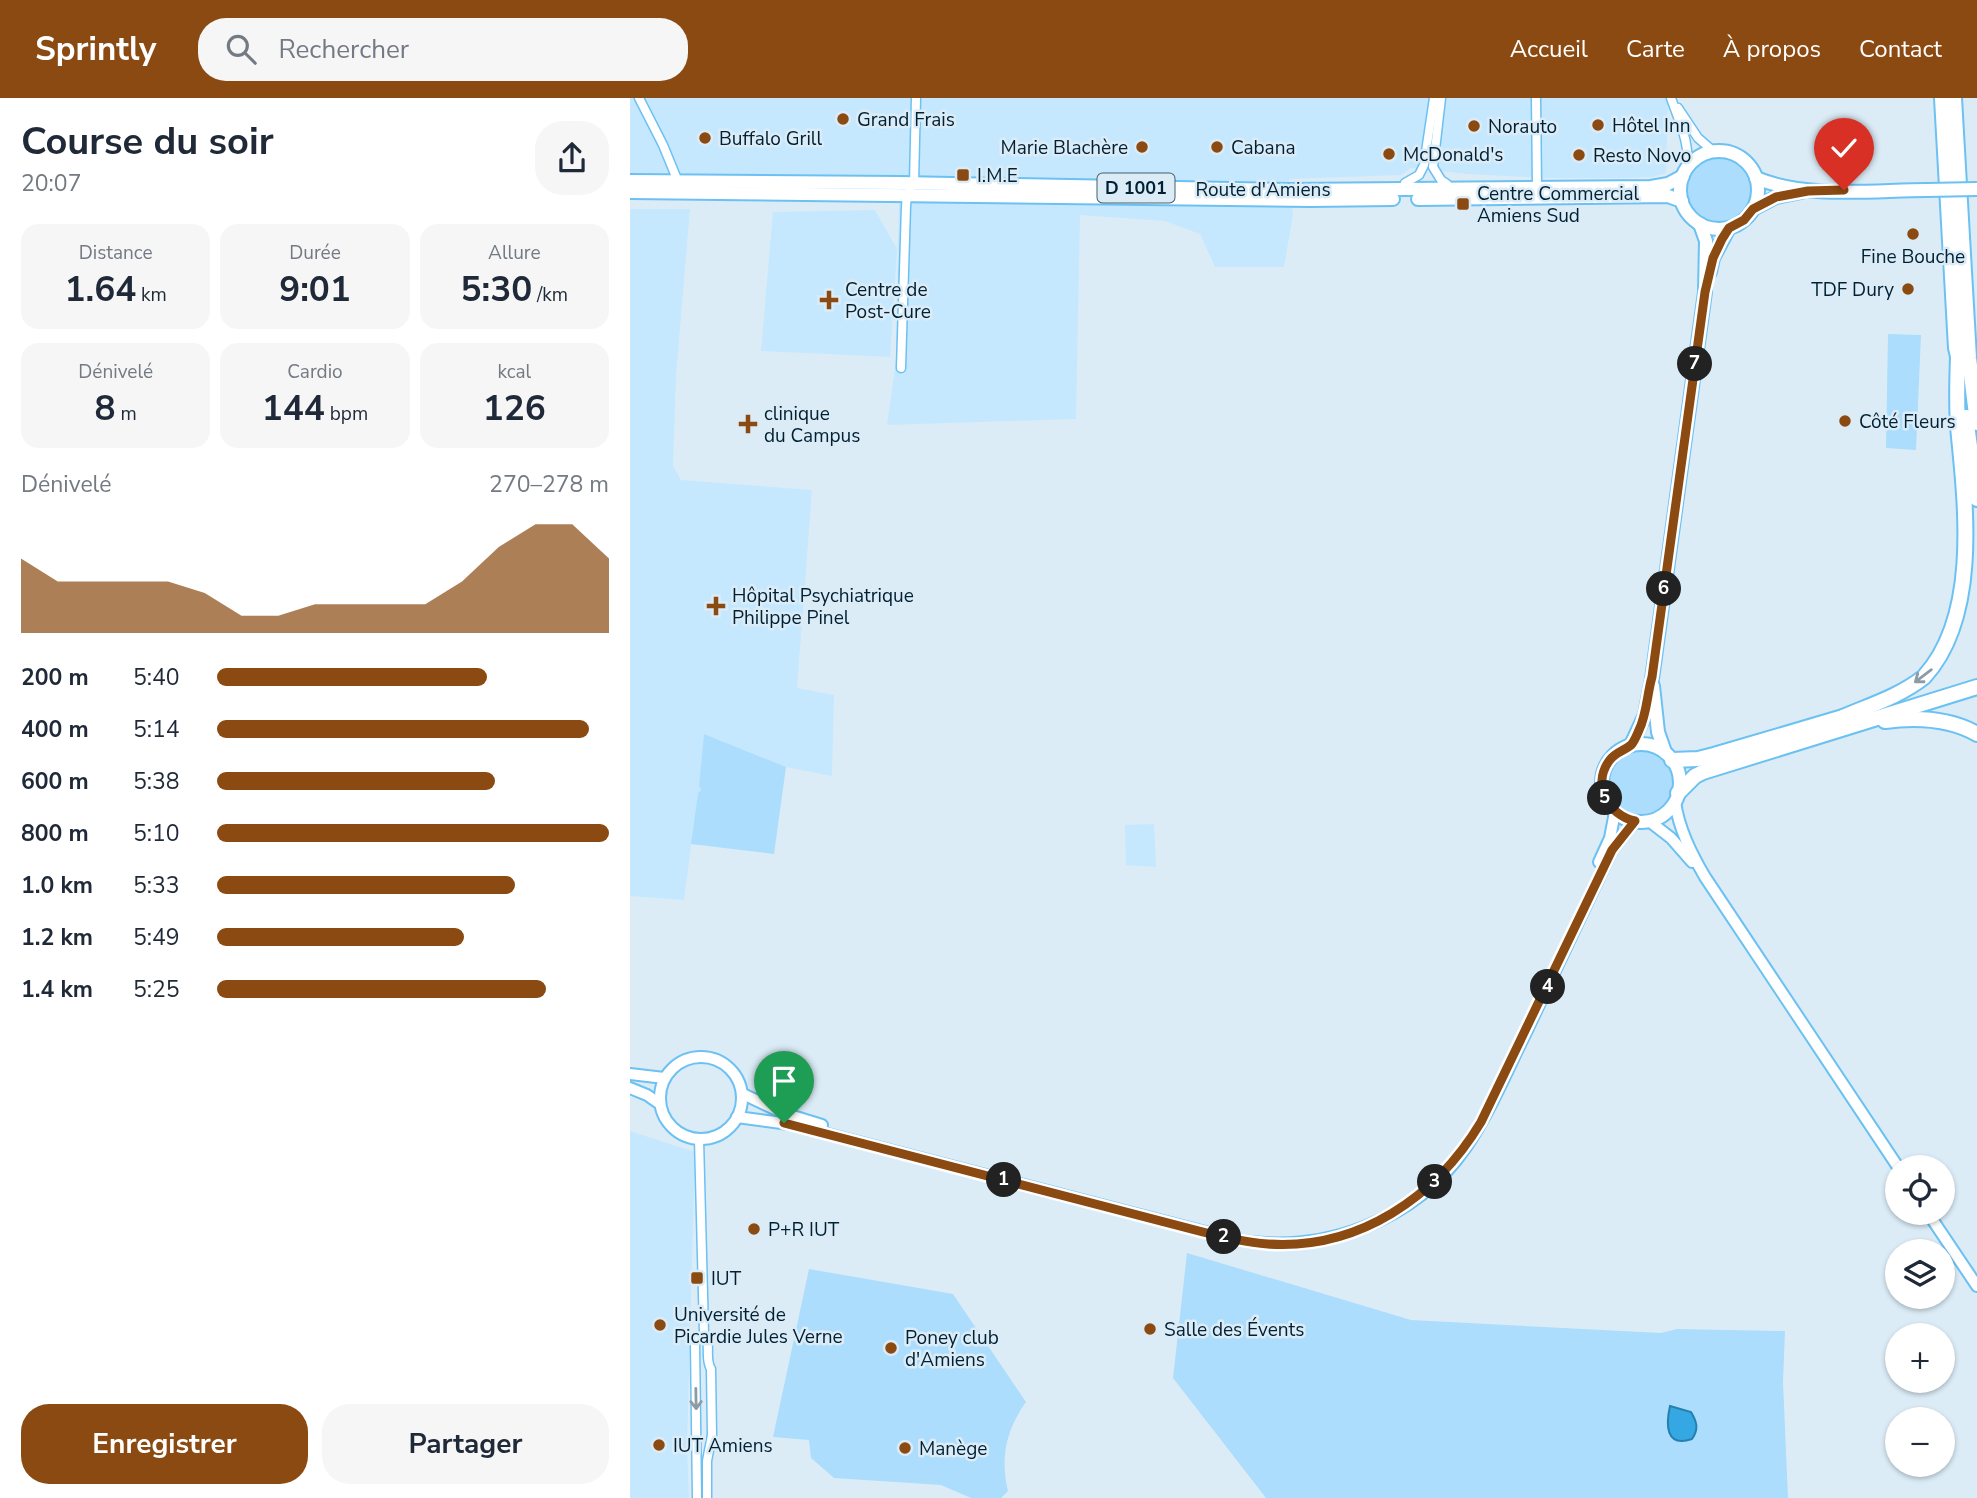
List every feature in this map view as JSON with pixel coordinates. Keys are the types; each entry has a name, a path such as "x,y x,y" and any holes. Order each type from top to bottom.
{"highway":[{"path":"1942,98 1958,357 1977,499"},
{"path":"1954,98 1968,345 1977,422"},
{"path":"1848,721 1924,677 1951,648 1970,606 1973,550 1959,436 1956,395 1958,357"},
{"path":"1677,797 1695,776 1703,772 1848,721 1977,681"},
{"path":"1668,756 1699,759 1977,687"},
{"path":"1848,721 1924,718 1977,734"}],"main road":[{"path":"1713,151 1740,157 1750,166 1756,178 1758,194 1753,209 1744,220 1729,228 1714,229 1700,224 1688,214 1682,201 1681,184 1685,172 1698,157 1713,151"},
{"name":"Route d'Amiens","path":"630,192 680,188 1391,191 1651,187 1668,184 1685,172"},
{"path":"1756,178 1808,191"},
{"name":"Route d'Amiens","path":"630,181 680,188"},
{"name":"Route d'Amiens","path":"911,189 1310,200 1668,196 1682,201"},
{"path":"1753,209 1776,197 1808,191 1977,189"},
{"path":"1700,224 1706,241 1705,292"},
{"path":"1630,745 1645,715 1652,679 1705,292 1713,258 1729,228"},
{"path":"1652,679 1658,732 1679,779 1677,816 1690,850 1705,877 1890,1155"},
{"path":"1668,756 1645,744 1630,745 1609,760 1603,776 1603,793 1615,812 1635,821 1649,821 1664,814 1677,797"},
{"path":"743,1094 783,1113 815,1124 1228,1233 1288,1239 1353,1227 1392,1208 1429,1181 1455,1154 1511,1048 1610,838 1615,812"},
{"path":"737,1117 789,1124 1232,1239 1271,1244 1340,1236 1369,1226 1412,1201 1436,1182 1467,1146 1510,1063 1612,850 1635,821"},
{"path":"1649,821 1671,838 1705,877"},
{"path":"700,1057 714,1058 728,1066 743,1094 737,1117 729,1128 718,1135 699,1139 676,1130 664,1115 660,1104 664,1078 686,1060 700,1057"},
{"path":"630,1074 664,1078"},
{"path":"630,1088 660,1104"},
{"path":"1936,1225 1977,1286"}],"street":[{"path":"639,98 663,145 680,188"},
{"path":"901,368 916,98"},
{"path":"1405,184 1419,175 1424,165 1434,98"},
{"path":"1441,98 1433,167 1447,184"},
{"path":"1536,98 1537,187"},
{"path":"1672,98 1698,138 1713,151"},
{"path":"1672,98 1689,160 1685,172"},
{"path":"1357,189 1405,184 1496,184 1510,188"},
{"path":"699,1139 704,1333 707,1337 708,1363 711,1368 712,1434 707,1461 707,1498"},
{"path":"696,1498 695,1343 704,1333"}],"shaded area":[{"path":"630,98 1668,98 1666,173 1652,177 1543,178 1411,168 1401,175 1289,179 1293,215 1284,267 1215,267 1200,234 1165,221 1080,215 1076,419 887,425 896,361 899,192 630,184"},
{"path":"1719,157 1742,167 1752,190 1742,213 1719,223 1696,213 1686,190 1696,167"},
{"name":"Hôpital Psychiatrique Philippe Pinel","path":"630,209 690,209 676,376 673,466 681,480 812,490 797,688 834,695 832,776 786,767 704,734 699,784 701,791 698,793 684,900 630,896"},
{"name":"Centre de Post-Cure","path":"875,210 897,249 890,357 761,351 773,212"},
{"path":"1888,334 1921,335 1916,450 1886,448"},
{"path":"704,734 786,767 774,854 691,844 698,793 701,790 699,785"},
{"path":"1641,750 1659,756 1667,764 1673,782 1667,800 1659,808 1641,814 1623,808 1615,800 1609,782 1615,764 1623,756"},
{"path":"1154,824 1156,867 1126,865 1125,825"},
{"name":"Université de Picardie Jules Verne","path":"630,1131 695,1152 687,1447 689,1498 630,1498"},
{"path":"1187,1253 1411,1320 1661,1333 1677,1329 1785,1331 1783,1382 1788,1498 1266,1498 1173,1378"},
{"name":"Poney club d'Amiens","path":"809,1269 953,1294 1026,1402 1006,1445 1008,1491 1001,1498 971,1498 941,1485 834,1478 811,1458 809,1440 773,1437"}],"water":[{"path":"1670,1406 1691,1412 1696,1426 1692,1439 1677,1440 1669,1433"}],"place":[{"name":"Grand Frais","path":"843,119"},
{"name":"Hôtel Inn","path":"1598,125"},
{"name":"Norauto","path":"1474,126"},
{"name":"Buffalo Grill","path":"705,138"},
{"name":"Marie Blachère","path":"1142,147"},
{"name":"Cabana","path":"1217,147"},
{"name":"McDonald's","path":"1389,154"},
{"name":"Resto Novo","path":"1579,155"},
{"name":"I.M.E","path":"963,175"},
{"name":"Centre Commercial Amiens Sud","path":"1463,204"},
{"name":"Fine Bouche","path":"1913,234"},
{"name":"TDF Dury","path":"1908,289"},
{"name":"Centre de Post-Cure","path":"829,300"},
{"name":"Côté Fleurs","path":"1845,421"},
{"name":"clinique du Campus","path":"748,424"},
{"name":"Hôpital Psychiatrique Philippe Pinel","path":"716,606"},
{"name":"P+R IUT","path":"754,1229"},
{"name":"IUT","path":"697,1278"},
{"name":"Université de Picardie Jules Verne","path":"660,1325"},
{"name":"Salle des Évents","path":"1150,1329"},
{"name":"Poney club d'Amiens","path":"891,1348"},
{"name":"IUT Amiens","path":"659,1445"},
{"name":"Manège","path":"905,1448"}],"route":[{"path":"784,1123 1248,1242 1295,1243 1340,1236 1390,1215 1436,1182 1456,1161 1481,1122 1612,850 1635,821 1619,815 1610,807 1603,793 1603,776 1609,760 1630,745 1645,715 1705,292 1713,258 1729,228 1768,201 1808,191 1844,190"}]}
